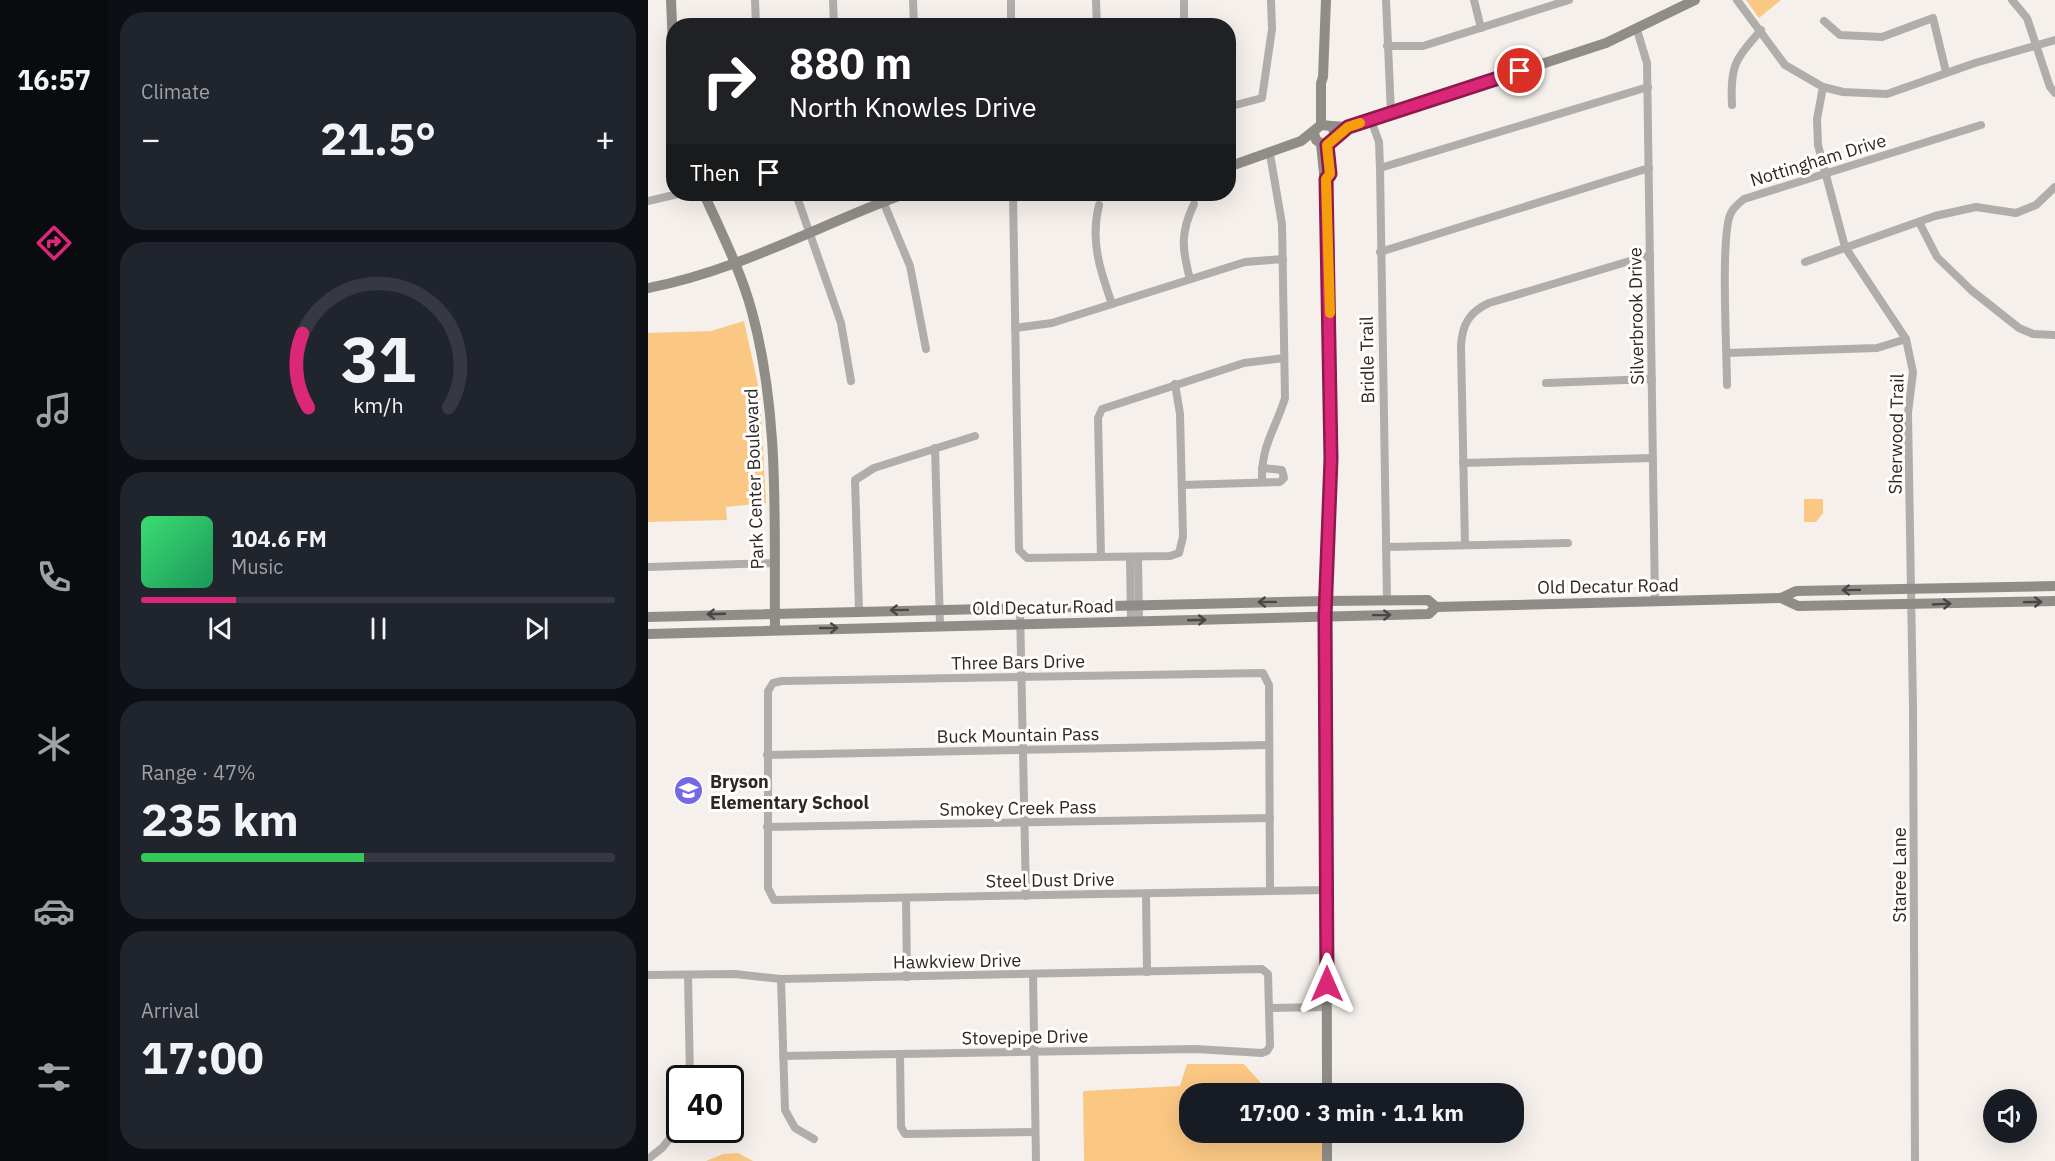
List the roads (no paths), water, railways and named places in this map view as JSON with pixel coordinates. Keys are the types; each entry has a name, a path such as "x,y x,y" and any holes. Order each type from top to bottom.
{"main road":[{"path":"671,0 672,18"},
{"path":"1326,0 1321,83 1324,135 1330,174 1326,179 1331,459 1325,616 1327,1083"},
{"path":"1236,164 1606,43 1695,0"},
{"name":"Park Center Boulevard","path":"707,201 752,310 769,392 775,630"},
{"path":"648,288 675,283 734,263 810,232 874,201"},
{"name":"Old Decatur Road","path":"648,617 1326,601 1428,600 1436,607 1781,598 1796,591 2055,586"},
{"path":"2010,587 2010,602"},
{"name":"Old Decatur Road","path":"1781,598 1798,606 1910,606 2055,601"},
{"name":"Old Decatur Road","path":"648,634 1429,614 1436,607"},
{"path":"1327,1143 1327,1161"}],"street":[{"path":"755,0 756,18"},
{"path":"833,0 834,18"},
{"path":"913,0 914,18"},
{"path":"1011,0 1011,18"},
{"path":"1096,0 1097,18"},
{"path":"1184,0 1185,18"},
{"path":"1236,105 1262,98 1272,29 1271,0"},
{"path":"1386,0 1391,113"},
{"path":"1474,0 1480,28"},
{"path":"1387,46 1423,46 1568,0"},
{"path":"1737,0 1785,64 1823,87 1843,92 1887,94 1946,72 2055,40"},
{"path":"2012,0 2026,18 2050,87 2055,93"},
{"path":"1824,21 1840,34 1882,37 1910,29 1933,18 1946,72"},
{"name":"Silverbrook Drive","path":"1637,30 1647,63 1648,87 1654,602"},
{"path":"1732,105 1731,86 1736,58 1761,30"},
{"path":"1380,168 1648,87"},
{"name":"Sherwood Trail","path":"1823,87 1817,119 1818,146 1845,246 1898,322 1906,339 1913,372 1908,413 1910,589"},
{"name":"Bridle Trail","path":"1371,120 1378,142 1380,168 1387,602"},
{"name":"Nottingham Drive","path":"1727,385 1726,242 1730,213 1744,200 1981,125"},
{"path":"1262,482 1266,442 1280,416 1285,398 1281,208 1270,154"},
{"path":"1380,252 1649,168"},
{"path":"1805,262 1918,222 1976,207 2016,213 2036,205 2055,187"},
{"path":"648,201 666,197"},
{"path":"799,201 841,323 851,381"},
{"path":"884,201 910,266 926,349"},
{"path":"1013,201 1019,550 1027,558 1170,556 1179,553 1183,544 1182,485 1180,406 1175,384"},
{"path":"1190,279 1182,250 1186,222 1194,204"},
{"path":"1099,205 1095,221 1096,259 1112,304"},
{"path":"1918,222 1937,257 1971,290 2019,328 2033,334 2055,335"},
{"path":"1465,545 1461,335 1467,318 1489,303 1650,255"},
{"path":"1015,327 1052,323 1255,260 1283,259"},
{"path":"1727,353 1877,348 1906,339"},
{"path":"1101,557 1100,412 1106,406 1175,384 1259,359 1284,357"},
{"path":"1546,383 1652,379"},
{"path":"859,611 855,480 874,468 975,436"},
{"path":"935,448 940,626"},
{"path":"1462,463 1653,458"},
{"path":"1182,485 1280,482 1284,474 1282,470 1262,468"},
{"path":"1386,547 1568,543"},
{"path":"1134,557 1135,622"},
{"path":"648,567 774,563"},
{"name":"Staree Lane","path":"1910,589 1913,722 1915,1161"},
{"path":"1020,608 1026,896"},
{"name":"Three Bars Drive","path":"767,755 768,697 771,684 782,681 1254,673 1266,675 1269,685 1269,745"},
{"path":"1269,745 1270,890"},
{"name":"Buck Mountain Pass","path":"767,755 1269,745"},
{"path":"767,755 767,827"},
{"name":"Smokey Creek Pass","path":"767,827 1270,818"},
{"name":"Steel Dust Drive","path":"767,827 768,888 774,900 1327,890"},
{"path":"1146,894 1147,972"},
{"path":"906,898 907,977"},
{"name":"Hawkview Drive","path":"648,975 750,975 781,979 1263,969 1267,972 1269,1008"},
{"path":"1033,974 1036,1161"},
{"path":"688,975 690,1065"},
{"path":"781,979 784,1098 788,1117 795,1128 814,1139"},
{"path":"1269,1008 1327,1007"},
{"name":"Stovepipe Drive","path":"783,1056 1196,1049 1245,1053 1267,1051 1270,1046 1269,1008"},
{"path":"900,1054 903,1132 1035,1132"},
{"path":"648,1159 666,1143"}],"place":[{"name":"Bryson Elementary School","path":"689,791"}]}
